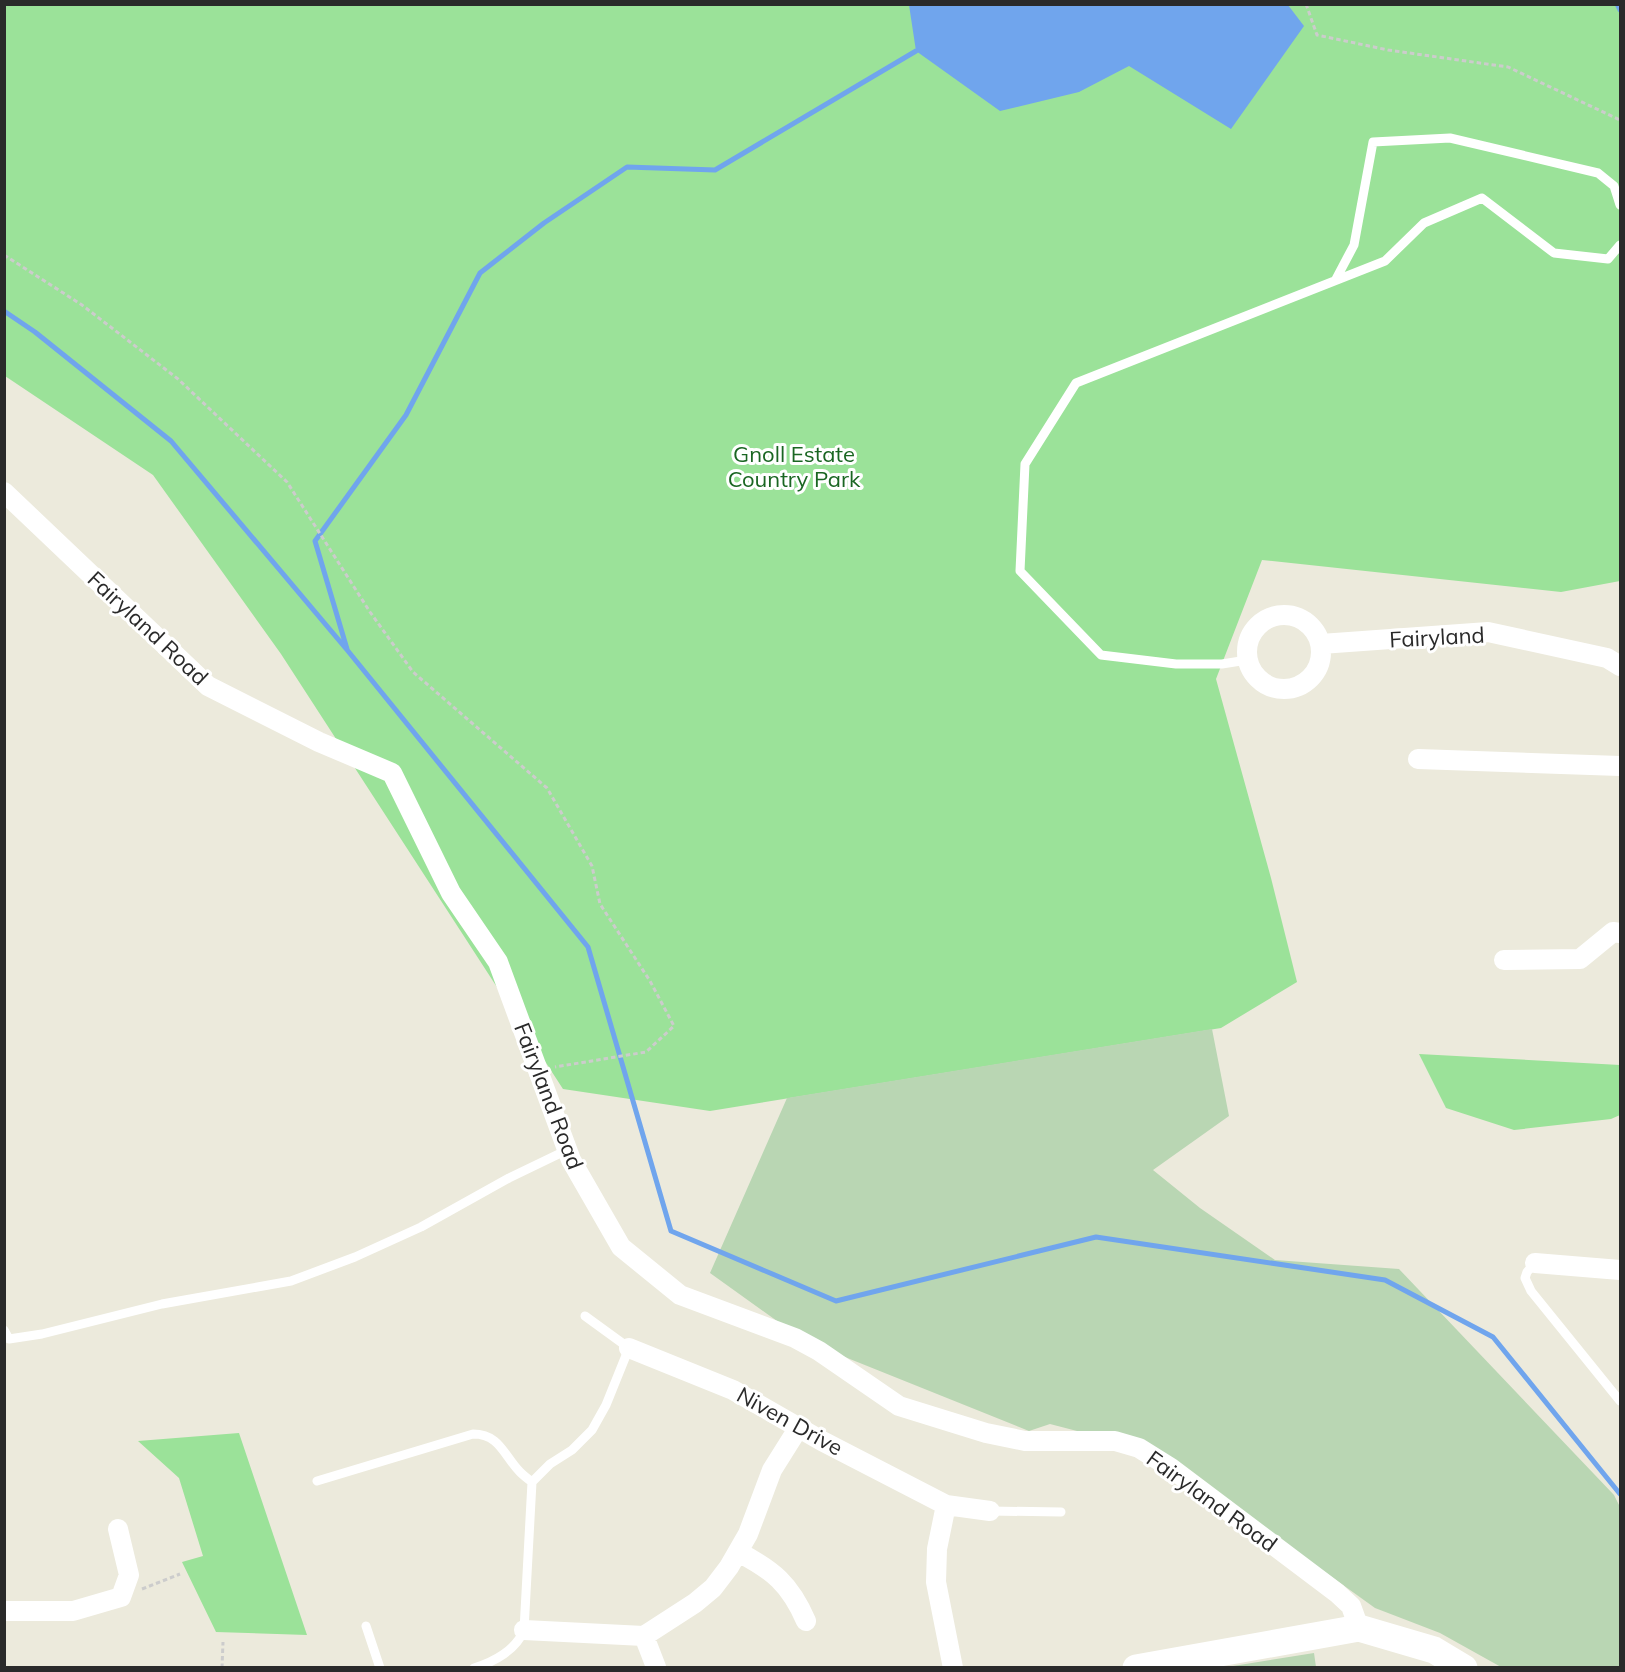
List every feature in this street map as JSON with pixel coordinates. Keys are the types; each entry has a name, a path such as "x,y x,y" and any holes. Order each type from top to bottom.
{"main road":[{"path":"1136,1668 1359,1628 1434,1650 1464,1668"}],"street":[{"name":"Fairyland Road","path":"4,492 208,686 319,742 392,773 451,893 498,962 567,1150 621,1247 680,1295 795,1338 819,1351 899,1406 986,1433 1025,1441 1116,1441 1139,1448 1171,1468 1337,1593 1351,1606 1359,1628"},
{"path":"1277,615 1290,615 1302,619 1312,627 1321,644 1321,657 1317,670 1309,680 1298,687 1283,689 1270,686 1259,680 1247,660 1247,647 1251,635 1259,624 1277,615"},
{"name":"Fairyland","path":"1321,644 1488,632 1607,658 1620,666"},
{"path":"1418,759 1620,766"},
{"path":"1504,960 1580,959 1612,932 1620,933"},
{"path":"1536,1263 1620,1270"},
{"name":"Niven Drive","path":"629,1348 733,1390 946,1505"},
{"path":"524,1630 644,1636 695,1603 712,1588 738,1552 748,1534 772,1470 798,1427"},
{"path":"953,1668 936,1582 937,1549 946,1505 990,1511"},
{"path":"4,1611 73,1611 121,1597 129,1575 118,1529"},
{"path":"738,1552 765,1566 782,1580 797,1600 806,1620"},
{"path":"644,1636 656,1667"}],"lane":[{"path":"1336,279 1354,245 1373,142 1450,138 1598,173 1614,186 1620,205"},
{"path":"1247,660 1222,664 1176,664 1101,655 1020,571 1025,464 1076,383 1385,261 1424,223 1482,198 1554,253 1608,259 1620,245"},
{"path":"4,1330 9,1339 42,1334 162,1304 291,1281 355,1257 421,1227 509,1178 567,1150"},
{"path":"1536,1263 1527,1272 1525,1278 1532,1291 1620,1401"},
{"path":"474,1668 493,1662 520,1640 524,1630 532,1482 550,1464 572,1450 592,1430 606,1405 629,1348 585,1316"},
{"path":"317,1481 473,1434 485,1434 495,1441 520,1472 532,1482"},
{"path":"990,1511 1061,1512"},
{"path":"366,1626 380,1668"}],"path":[{"path":"1306,4 1317,35 1388,50 1508,67 1620,120"},
{"path":"4,255 82,305 178,379 286,482 369,612 413,672 547,788 592,866 600,904 650,981 674,1026 645,1052 538,1070"},
{"path":"121,1597 180,1575"},
{"path":"222,1668 223,1642"}],"green space":[{"name":"Gnoll Estate Country Park","path":"4,5 1620,5 1620,581 1561,592 1262,560 1216,679 1297,982 1221,1028 710,1111 563,1089 281,654 153,475 5,376"},
{"path":"1212,1029 1229,1116 1153,1170 1200,1208 1275,1260 1399,1269 1614,1495 1620,1507 1620,1667 1501,1667 1440,1633 1375,1608 1158,1452 1050,1424 1029,1431 805,1341 710,1273 787,1098"},
{"path":"1419,1054 1620,1065 1620,1115 1611,1119 1514,1130 1446,1108"},
{"path":"239,1433 307,1635 216,1632 182,1562 203,1556 179,1478 138,1441"},
{"path":"1314,1653 1316,1667 1227,1667"}],"water":[{"path":"909,5 1288,5 1304,26 1231,129 1129,66 1079,92 1000,111 916,51"}],"waterway":[{"path":"1617,4 1620,10"},
{"path":"347,649 315,541 406,415 480,273 544,223 627,167 715,170 916,51"},
{"path":"4,311 35,332 171,441 348,651 588,947 671,1231 836,1301 1096,1237 1385,1280 1493,1337 1620,1494"}]}
